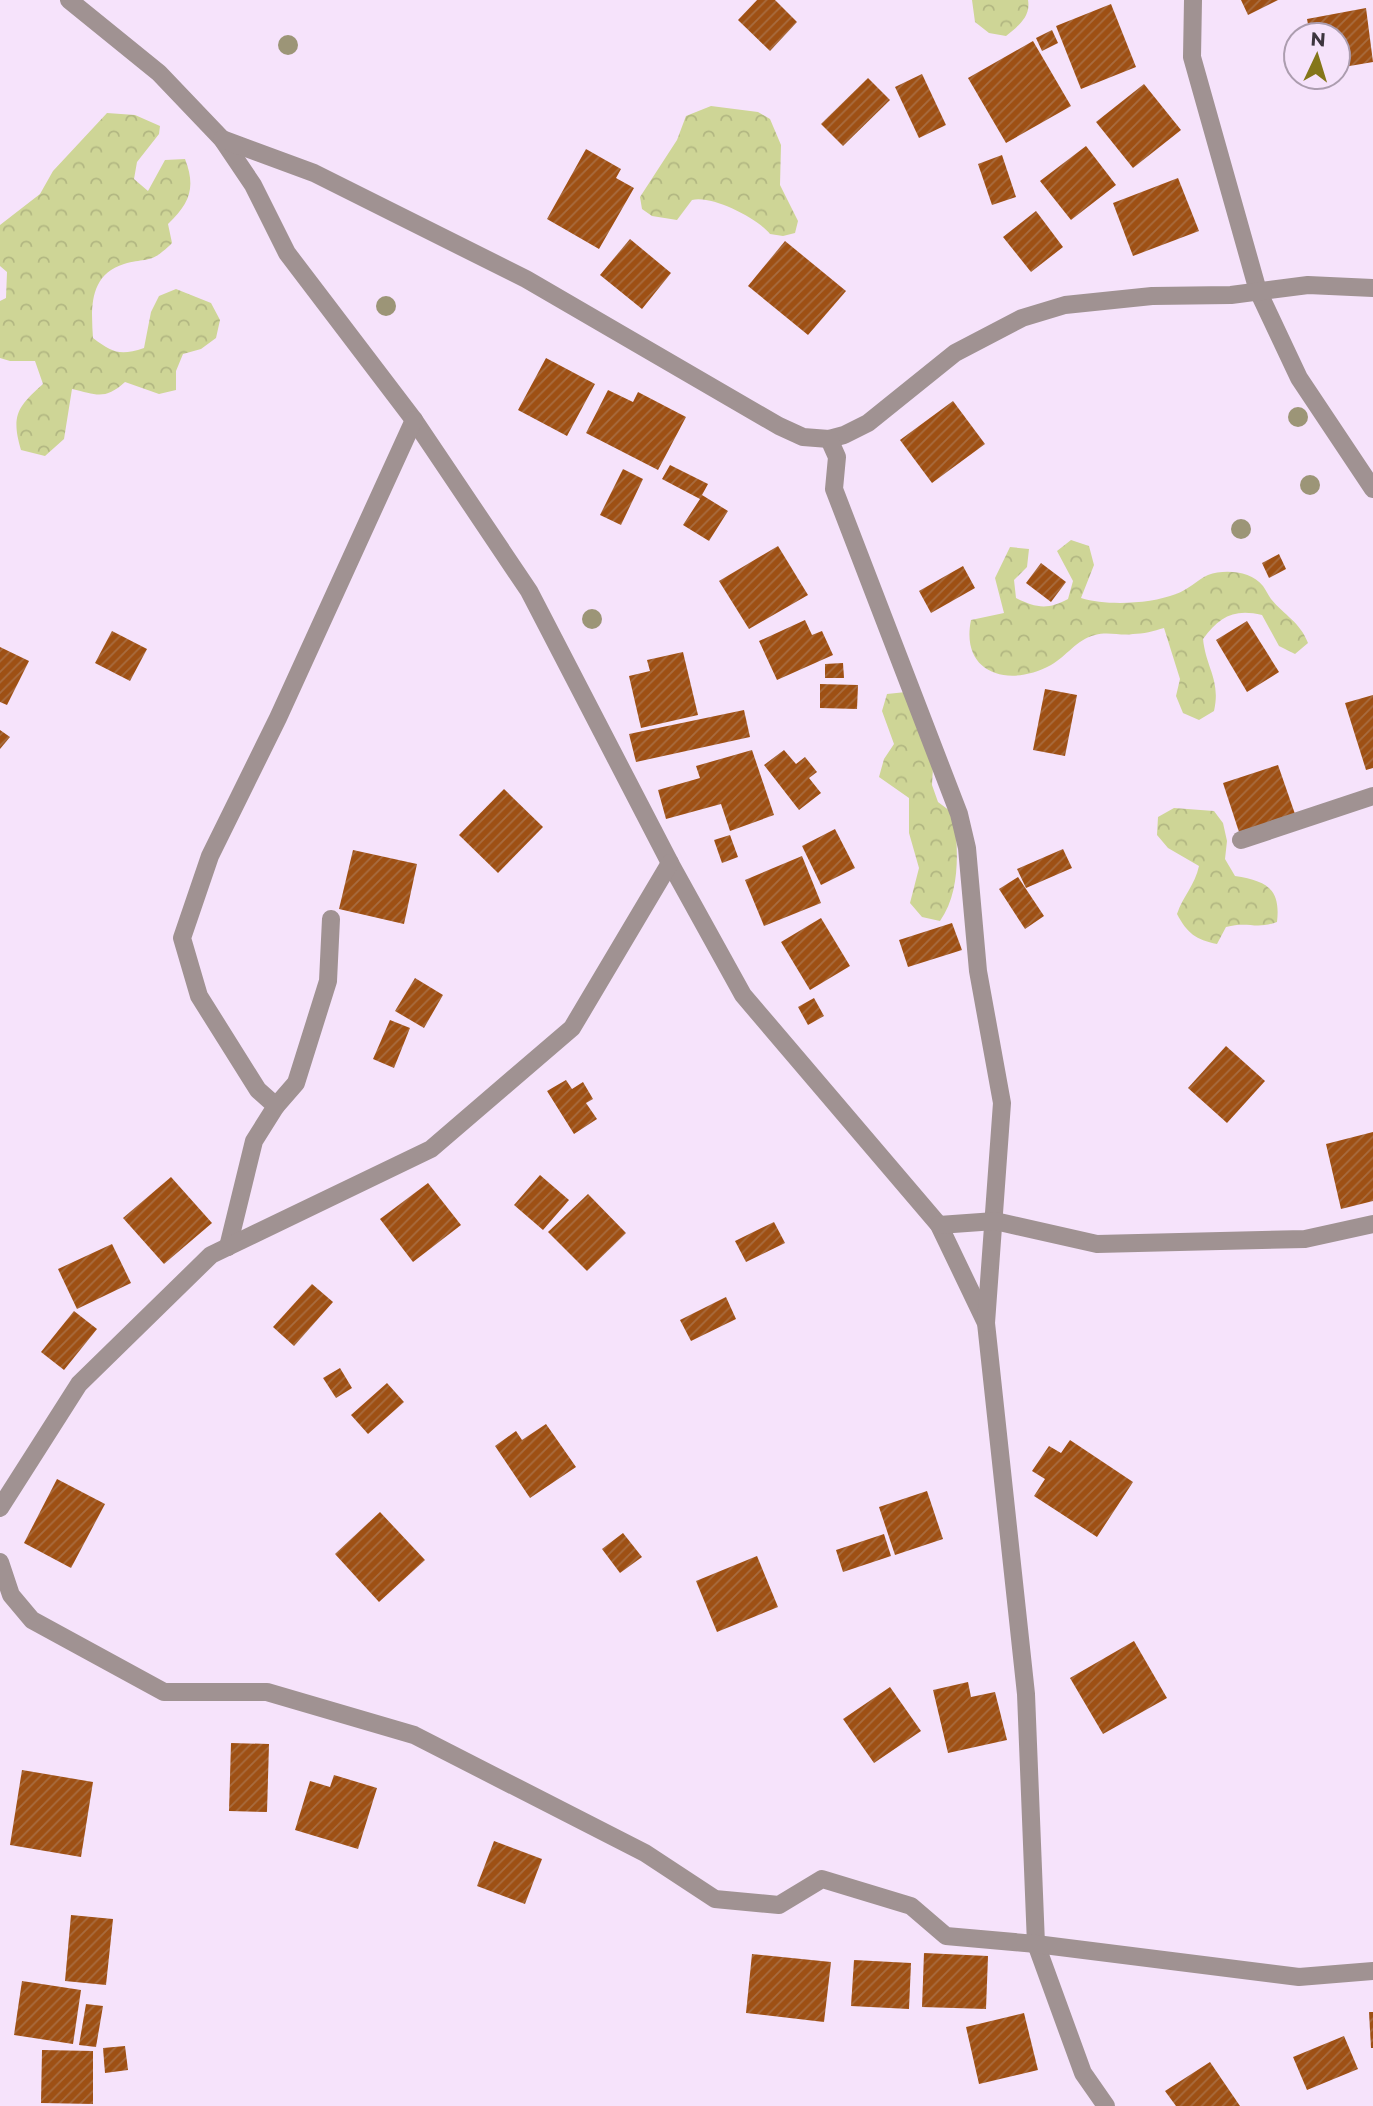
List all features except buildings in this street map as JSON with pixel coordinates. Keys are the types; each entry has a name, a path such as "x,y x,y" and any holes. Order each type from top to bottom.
{"street":[{"path":"69,0 159,73 222,139 253,185 287,253 414,421 529,591 670,863 743,995 939,1225 986,1323"},
{"path":"1193,0 1192,57 1258,291 1299,378 1373,489"},
{"path":"222,139 314,173 526,279 779,426 803,437 828,439 868,423 954,353 1022,318 1065,305 1308,285 1373,288"},
{"path":"275,1106 258,1090 199,996 183,939 210,856 278,718 414,421"},
{"path":"828,439 837,457 834,489 960,814 967,848 978,971 1002,1103 986,1323 1026,1694 1036,1944 1083,2073 1106,2106"},
{"path":"1241,839 1373,796"},
{"path":"0,1508 79,1384 211,1255 431,1149 572,1028 670,863"},
{"path":"228,1247 254,1142 275,1106 296,1083 328,981 331,919"},
{"path":"939,1225 995,1221 1097,1244 1305,1239 1373,1224"},
{"path":"0,1562 11,1595 32,1620 164,1692 267,1692 414,1735 645,1853 715,1899 779,1905 822,1879 911,1906 946,1936 1036,1944 1299,1977 1373,1972"}],"green space":[{"path":"972,0 1028,0 1028,11 1023,21 1006,36 989,33 975,22"},
{"path":"711,106 758,112 770,119 781,145 780,185 798,221 795,233 783,236 770,234 745,215 722,204 701,199 692,200 677,220 652,216 642,209 640,197 677,140 686,116"},
{"path":"107,113 135,115 160,126 159,134 137,162 134,179 148,191 165,160 185,159 190,186 186,202 168,224 172,243 149,259 113,269 98,284 93,304 93,338 117,352 144,348 151,312 159,296 176,289 211,303 220,320 216,338 201,349 183,354 176,371 176,390 159,394 125,382 106,394 72,389 64,439 45,456 21,450 17,429 18,413 22,406 43,384 35,361 10,361 0,358 0,301 6,298 7,272 0,266 0,225 40,194 53,171"},
{"path":"1071,540 1089,546 1094,565 1081,598 1116,603 1141,602 1180,592 1208,575 1222,572 1245,574 1263,586 1271,599 1301,630 1308,643 1295,654 1279,646 1262,615 1243,613 1221,620 1203,639 1216,700 1214,711 1199,720 1183,713 1176,696 1180,679 1164,628 1141,633 1095,635 1082,641 1051,665 1035,672 1004,675 980,664 973,653 971,620 1004,613 995,578 1010,547 1029,549 1027,567 1014,580 1016,598 1036,606 1048,606 1068,599 1073,581 1057,551"},
{"path":"906,692 933,767 932,785 938,802 954,814 957,855 955,883 952,897 940,921 922,917 910,903 919,868 909,833 909,798 879,777 884,759 894,744 882,711 887,694"},
{"path":"1174,808 1214,811 1223,823 1227,841 1225,859 1235,876 1263,884 1274,894 1278,910 1277,922 1226,927 1217,944 1198,938 1189,931 1177,914 1199,866 1168,848 1157,835 1158,817"}]}
